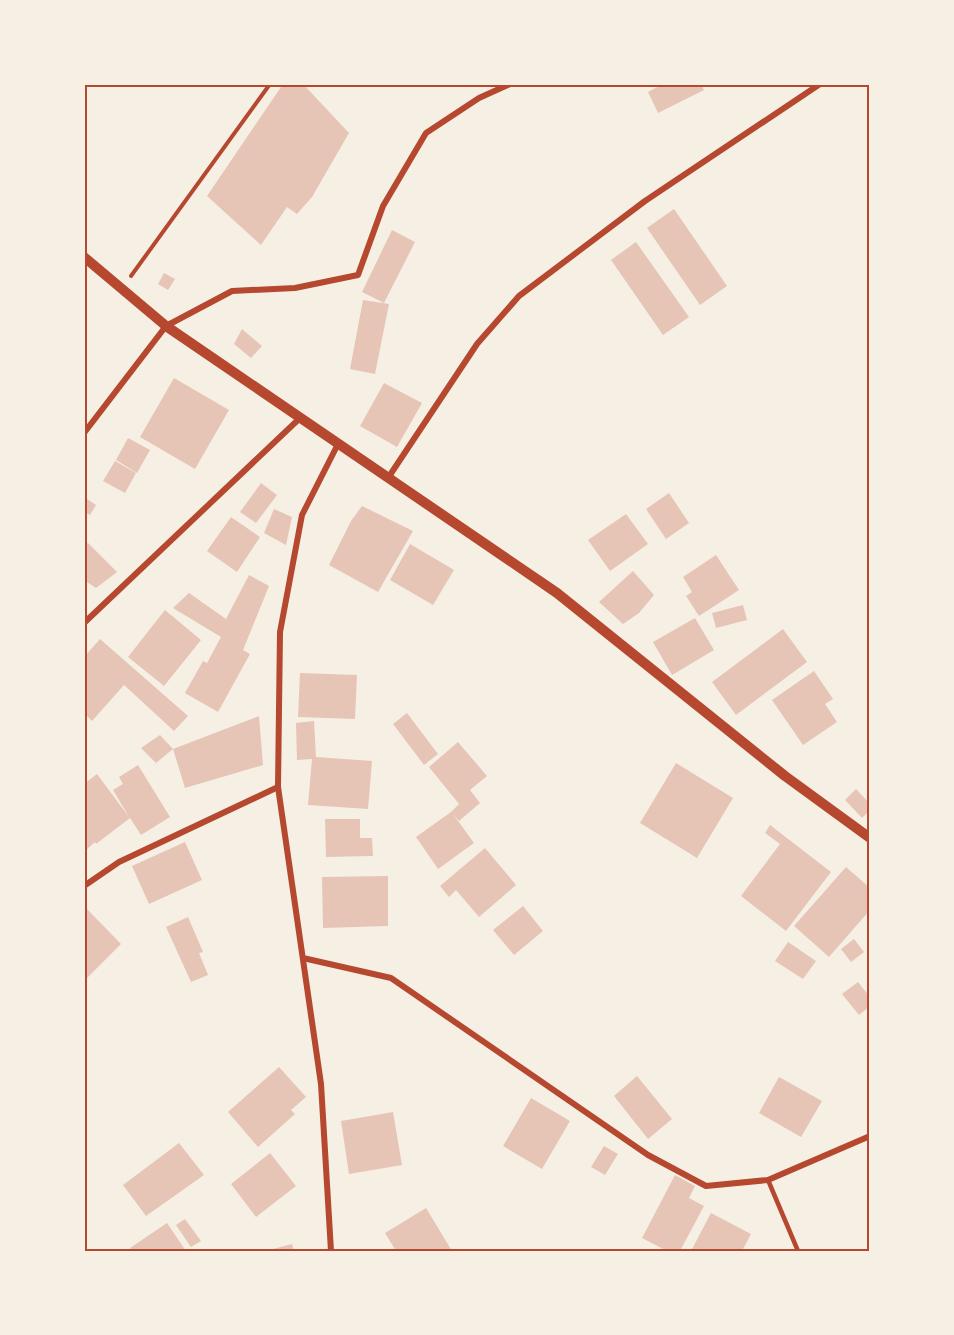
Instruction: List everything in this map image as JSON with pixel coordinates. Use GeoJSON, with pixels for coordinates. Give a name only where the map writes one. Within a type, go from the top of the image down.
{"type":"FeatureCollection","features":[{"type":"Feature","properties":{"kind":"street"},"geometry":{"type":"LineString","coordinates":[[84,433],[166,326],[232,291],[295,288],[358,275],[383,206],[426,133],[479,98],[510,84]]}},
{"type":"Feature","properties":{"kind":"street"},"geometry":{"type":"LineString","coordinates":[[388,478],[477,344],[519,296],[645,201],[820,84]]}},
{"type":"Feature","properties":{"kind":"street"},"geometry":{"type":"LineString","coordinates":[[84,256],[166,326],[557,593],[785,776],[870,838]]}},
{"type":"Feature","properties":{"kind":"street"},"geometry":{"type":"LineString","coordinates":[[84,622],[300,418]]}},
{"type":"Feature","properties":{"kind":"street"},"geometry":{"type":"LineString","coordinates":[[331,1251],[321,1084],[278,787],[280,632],[302,515],[338,444]]}},
{"type":"Feature","properties":{"kind":"street"},"geometry":{"type":"LineString","coordinates":[[84,886],[119,862],[278,787]]}},
{"type":"Feature","properties":{"kind":"street"},"geometry":{"type":"LineString","coordinates":[[303,958],[391,978],[648,1155],[706,1186],[768,1180],[870,1136]]}},
{"type":"Feature","properties":{"kind":"lane"},"geometry":{"type":"LineString","coordinates":[[768,1180],[798,1251]]}},
{"type":"Feature","properties":{"kind":"path"},"geometry":{"type":"LineString","coordinates":[[122,289],[270,84]]}},
{"type":"Feature","properties":{"kind":"building"},"geometry":{"type":"Polygon","coordinates":[[[283,84],[303,84],[349,133],[312,197],[297,214],[287,207],[261,245],[207,196],[283,84]]]}},
{"type":"Feature","properties":{"kind":"building"},"geometry":{"type":"Polygon","coordinates":[[[663,84],[701,84],[704,90],[658,113],[648,92],[663,84]]]}},
{"type":"Feature","properties":{"kind":"building"},"geometry":{"type":"Polygon","coordinates":[[[674,209],[727,286],[700,305],[647,228],[674,209]]]}},
{"type":"Feature","properties":{"kind":"building"},"geometry":{"type":"Polygon","coordinates":[[[392,230],[415,242],[384,303],[362,292],[392,230]]]}},
{"type":"Feature","properties":{"kind":"building"},"geometry":{"type":"Polygon","coordinates":[[[636,242],[689,317],[663,335],[611,260],[636,242]]]}},
{"type":"Feature","properties":{"kind":"building"},"geometry":{"type":"Polygon","coordinates":[[[164,273],[175,279],[168,290],[158,284],[164,273]]]}},
{"type":"Feature","properties":{"kind":"building"},"geometry":{"type":"Polygon","coordinates":[[[363,300],[389,304],[375,374],[350,369],[363,300]]]}},
{"type":"Feature","properties":{"kind":"building"},"geometry":{"type":"Polygon","coordinates":[[[242,329],[262,346],[251,358],[234,344],[242,329]]]}},
{"type":"Feature","properties":{"kind":"building"},"geometry":{"type":"Polygon","coordinates":[[[174,378],[229,410],[195,469],[140,437],[174,378]]]}},
{"type":"Feature","properties":{"kind":"building"},"geometry":{"type":"Polygon","coordinates":[[[384,383],[422,403],[397,447],[360,426],[384,383]]]}},
{"type":"Feature","properties":{"kind":"building"},"geometry":{"type":"Polygon","coordinates":[[[128,438],[150,450],[137,473],[116,460],[128,438]]]}},
{"type":"Feature","properties":{"kind":"building"},"geometry":{"type":"Polygon","coordinates":[[[115,461],[136,473],[125,493],[103,481],[115,461]]]}},
{"type":"Feature","properties":{"kind":"building"},"geometry":{"type":"Polygon","coordinates":[[[261,483],[277,495],[256,523],[240,512],[261,483]]]}},
{"type":"Feature","properties":{"kind":"building"},"geometry":{"type":"Polygon","coordinates":[[[669,493],[689,523],[666,539],[646,509],[669,493]]]}},
{"type":"Feature","properties":{"kind":"building"},"geometry":{"type":"Polygon","coordinates":[[[87,499],[96,505],[90,515],[84,512],[87,499]]]}},
{"type":"Feature","properties":{"kind":"building"},"geometry":{"type":"Polygon","coordinates":[[[362,506],[413,531],[378,592],[329,565],[351,521],[362,506]]]}},
{"type":"Feature","properties":{"kind":"building"},"geometry":{"type":"Polygon","coordinates":[[[274,509],[292,517],[286,545],[264,533],[274,509]]]}},
{"type":"Feature","properties":{"kind":"building"},"geometry":{"type":"Polygon","coordinates":[[[626,514],[648,544],[610,571],[588,540],[626,514]]]}},
{"type":"Feature","properties":{"kind":"building"},"geometry":{"type":"Polygon","coordinates":[[[231,517],[260,537],[237,572],[207,551],[231,517]]]}},
{"type":"Feature","properties":{"kind":"building"},"geometry":{"type":"Polygon","coordinates":[[[88,543],[117,572],[96,588],[84,580],[84,546],[88,543]]]}},
{"type":"Feature","properties":{"kind":"building"},"geometry":{"type":"Polygon","coordinates":[[[410,544],[454,570],[433,605],[390,580],[410,544]]]}},
{"type":"Feature","properties":{"kind":"building"},"geometry":{"type":"Polygon","coordinates":[[[716,555],[739,590],[699,616],[686,596],[692,592],[683,577],[716,555]]]}},
{"type":"Feature","properties":{"kind":"building"},"geometry":{"type":"Polygon","coordinates":[[[633,571],[654,595],[639,613],[623,624],[599,602],[633,571]]]}},
{"type":"Feature","properties":{"kind":"building"},"geometry":{"type":"Polygon","coordinates":[[[249,575],[269,586],[243,650],[250,654],[218,712],[185,693],[203,661],[207,663],[221,637],[173,608],[189,593],[226,619],[249,575]]]}},
{"type":"Feature","properties":{"kind":"building"},"geometry":{"type":"Polygon","coordinates":[[[743,605],[747,620],[716,628],[712,613],[743,605]]]}},
{"type":"Feature","properties":{"kind":"building"},"geometry":{"type":"Polygon","coordinates":[[[165,610],[201,640],[164,686],[128,657],[165,610]]]}},
{"type":"Feature","properties":{"kind":"building"},"geometry":{"type":"Polygon","coordinates":[[[695,618],[714,650],[672,675],[653,642],[695,618]]]}},
{"type":"Feature","properties":{"kind":"building"},"geometry":{"type":"Polygon","coordinates":[[[783,629],[807,662],[736,715],[712,682],[783,629]]]}},
{"type":"Feature","properties":{"kind":"building"},"geometry":{"type":"Polygon","coordinates":[[[100,639],[188,716],[174,731],[124,685],[92,721],[84,713],[84,657],[100,639]]]}},
{"type":"Feature","properties":{"kind":"building"},"geometry":{"type":"Polygon","coordinates":[[[814,671],[833,699],[825,704],[837,722],[803,745],[772,700],[814,671]]]}},
{"type":"Feature","properties":{"kind":"building"},"geometry":{"type":"Polygon","coordinates":[[[300,673],[357,675],[355,719],[298,717],[300,673]]]}},
{"type":"Feature","properties":{"kind":"building"},"geometry":{"type":"Polygon","coordinates":[[[407,713],[438,754],[424,765],[393,724],[407,713]]]}},
{"type":"Feature","properties":{"kind":"building"},"geometry":{"type":"Polygon","coordinates":[[[259,716],[263,765],[185,788],[173,749],[259,716]]]}},
{"type":"Feature","properties":{"kind":"building"},"geometry":{"type":"Polygon","coordinates":[[[314,721],[316,757],[372,761],[368,809],[308,805],[312,759],[297,760],[296,723],[314,721]]]}},
{"type":"Feature","properties":{"kind":"building"},"geometry":{"type":"Polygon","coordinates":[[[160,735],[173,749],[156,763],[141,748],[160,735]]]}},
{"type":"Feature","properties":{"kind":"building"},"geometry":{"type":"Polygon","coordinates":[[[458,742],[487,776],[470,790],[480,803],[459,821],[453,814],[474,843],[438,869],[416,837],[459,804],[429,767],[458,742]]]}},
{"type":"Feature","properties":{"kind":"building"},"geometry":{"type":"Polygon","coordinates":[[[676,763],[733,798],[697,858],[640,823],[676,763]]]}},
{"type":"Feature","properties":{"kind":"building"},"geometry":{"type":"Polygon","coordinates":[[[138,765],[170,817],[141,835],[130,818],[84,852],[84,829],[89,834],[84,828],[84,784],[97,774],[129,817],[113,790],[123,784],[119,777],[138,765]]]}},
{"type":"Feature","properties":{"kind":"building"},"geometry":{"type":"Polygon","coordinates":[[[856,789],[870,804],[870,810],[862,818],[845,800],[856,789]]]}},
{"type":"Feature","properties":{"kind":"building"},"geometry":{"type":"Polygon","coordinates":[[[325,819],[360,819],[360,838],[372,838],[373,856],[326,857],[325,819]]]}},
{"type":"Feature","properties":{"kind":"building"},"geometry":{"type":"Polygon","coordinates":[[[770,825],[831,872],[786,931],[741,896],[780,844],[765,833],[770,825]]]}},
{"type":"Feature","properties":{"kind":"building"},"geometry":{"type":"Polygon","coordinates":[[[185,842],[202,880],[149,904],[132,866],[185,842]]]}},
{"type":"Feature","properties":{"kind":"building"},"geometry":{"type":"Polygon","coordinates":[[[485,848],[516,885],[479,917],[456,890],[449,897],[440,886],[485,848]]]}},
{"type":"Feature","properties":{"kind":"building"},"geometry":{"type":"Polygon","coordinates":[[[846,867],[870,888],[870,910],[829,957],[794,926],[846,867]]]}},
{"type":"Feature","properties":{"kind":"building"},"geometry":{"type":"Polygon","coordinates":[[[388,876],[388,926],[323,928],[322,877],[388,876]]]}},
{"type":"Feature","properties":{"kind":"building"},"geometry":{"type":"Polygon","coordinates":[[[523,906],[543,931],[514,955],[493,930],[523,906]]]}},
{"type":"Feature","properties":{"kind":"building"},"geometry":{"type":"Polygon","coordinates":[[[86,908],[121,944],[84,981],[84,910],[86,908]]]}},
{"type":"Feature","properties":{"kind":"building"},"geometry":{"type":"Polygon","coordinates":[[[188,917],[203,952],[199,953],[208,975],[191,982],[166,927],[188,917]]]}},
{"type":"Feature","properties":{"kind":"building"},"geometry":{"type":"Polygon","coordinates":[[[854,939],[864,952],[851,962],[841,949],[854,939]]]}},
{"type":"Feature","properties":{"kind":"building"},"geometry":{"type":"Polygon","coordinates":[[[788,942],[816,961],[803,979],[775,961],[788,942]]]}},
{"type":"Feature","properties":{"kind":"building"},"geometry":{"type":"Polygon","coordinates":[[[858,982],[870,997],[870,1006],[859,1015],[842,994],[858,982]]]}},
{"type":"Feature","properties":{"kind":"building"},"geometry":{"type":"Polygon","coordinates":[[[279,1067],[306,1097],[291,1110],[295,1114],[258,1147],[228,1112],[279,1067]]]}},
{"type":"Feature","properties":{"kind":"building"},"geometry":{"type":"Polygon","coordinates":[[[637,1076],[672,1119],[648,1139],[614,1096],[637,1076]]]}},
{"type":"Feature","properties":{"kind":"building"},"geometry":{"type":"Polygon","coordinates":[[[779,1077],[822,1101],[801,1137],[759,1113],[779,1077]]]}},
{"type":"Feature","properties":{"kind":"building"},"geometry":{"type":"Polygon","coordinates":[[[531,1098],[570,1121],[542,1169],[503,1146],[531,1098]]]}},
{"type":"Feature","properties":{"kind":"building"},"geometry":{"type":"Polygon","coordinates":[[[393,1112],[402,1165],[349,1174],[341,1121],[393,1112]]]}},
{"type":"Feature","properties":{"kind":"building"},"geometry":{"type":"Polygon","coordinates":[[[179,1143],[204,1175],[146,1216],[123,1185],[179,1143]]]}},
{"type":"Feature","properties":{"kind":"building"},"geometry":{"type":"Polygon","coordinates":[[[604,1146],[618,1154],[605,1175],[591,1167],[604,1146]]]}},
{"type":"Feature","properties":{"kind":"building"},"geometry":{"type":"Polygon","coordinates":[[[270,1153],[296,1186],[256,1217],[231,1184],[270,1153]]]}},
{"type":"Feature","properties":{"kind":"building"},"geometry":{"type":"Polygon","coordinates":[[[675,1175],[695,1186],[689,1198],[704,1206],[680,1251],[667,1251],[642,1238],[675,1175]]]}},
{"type":"Feature","properties":{"kind":"building"},"geometry":{"type":"Polygon","coordinates":[[[426,1208],[452,1251],[396,1251],[385,1233],[426,1208]]]}},
{"type":"Feature","properties":{"kind":"building"},"geometry":{"type":"Polygon","coordinates":[[[711,1213],[751,1234],[742,1251],[691,1251],[711,1213]]]}},
{"type":"Feature","properties":{"kind":"building"},"geometry":{"type":"Polygon","coordinates":[[[185,1219],[201,1241],[191,1247],[176,1225],[185,1219]]]}},
{"type":"Feature","properties":{"kind":"building"},"geometry":{"type":"Polygon","coordinates":[[[167,1223],[186,1251],[132,1251],[130,1248],[167,1223]]]}},
{"type":"Feature","properties":{"kind":"building"},"geometry":{"type":"Polygon","coordinates":[[[292,1244],[294,1251],[269,1251],[269,1250],[292,1244]]]}}]}
